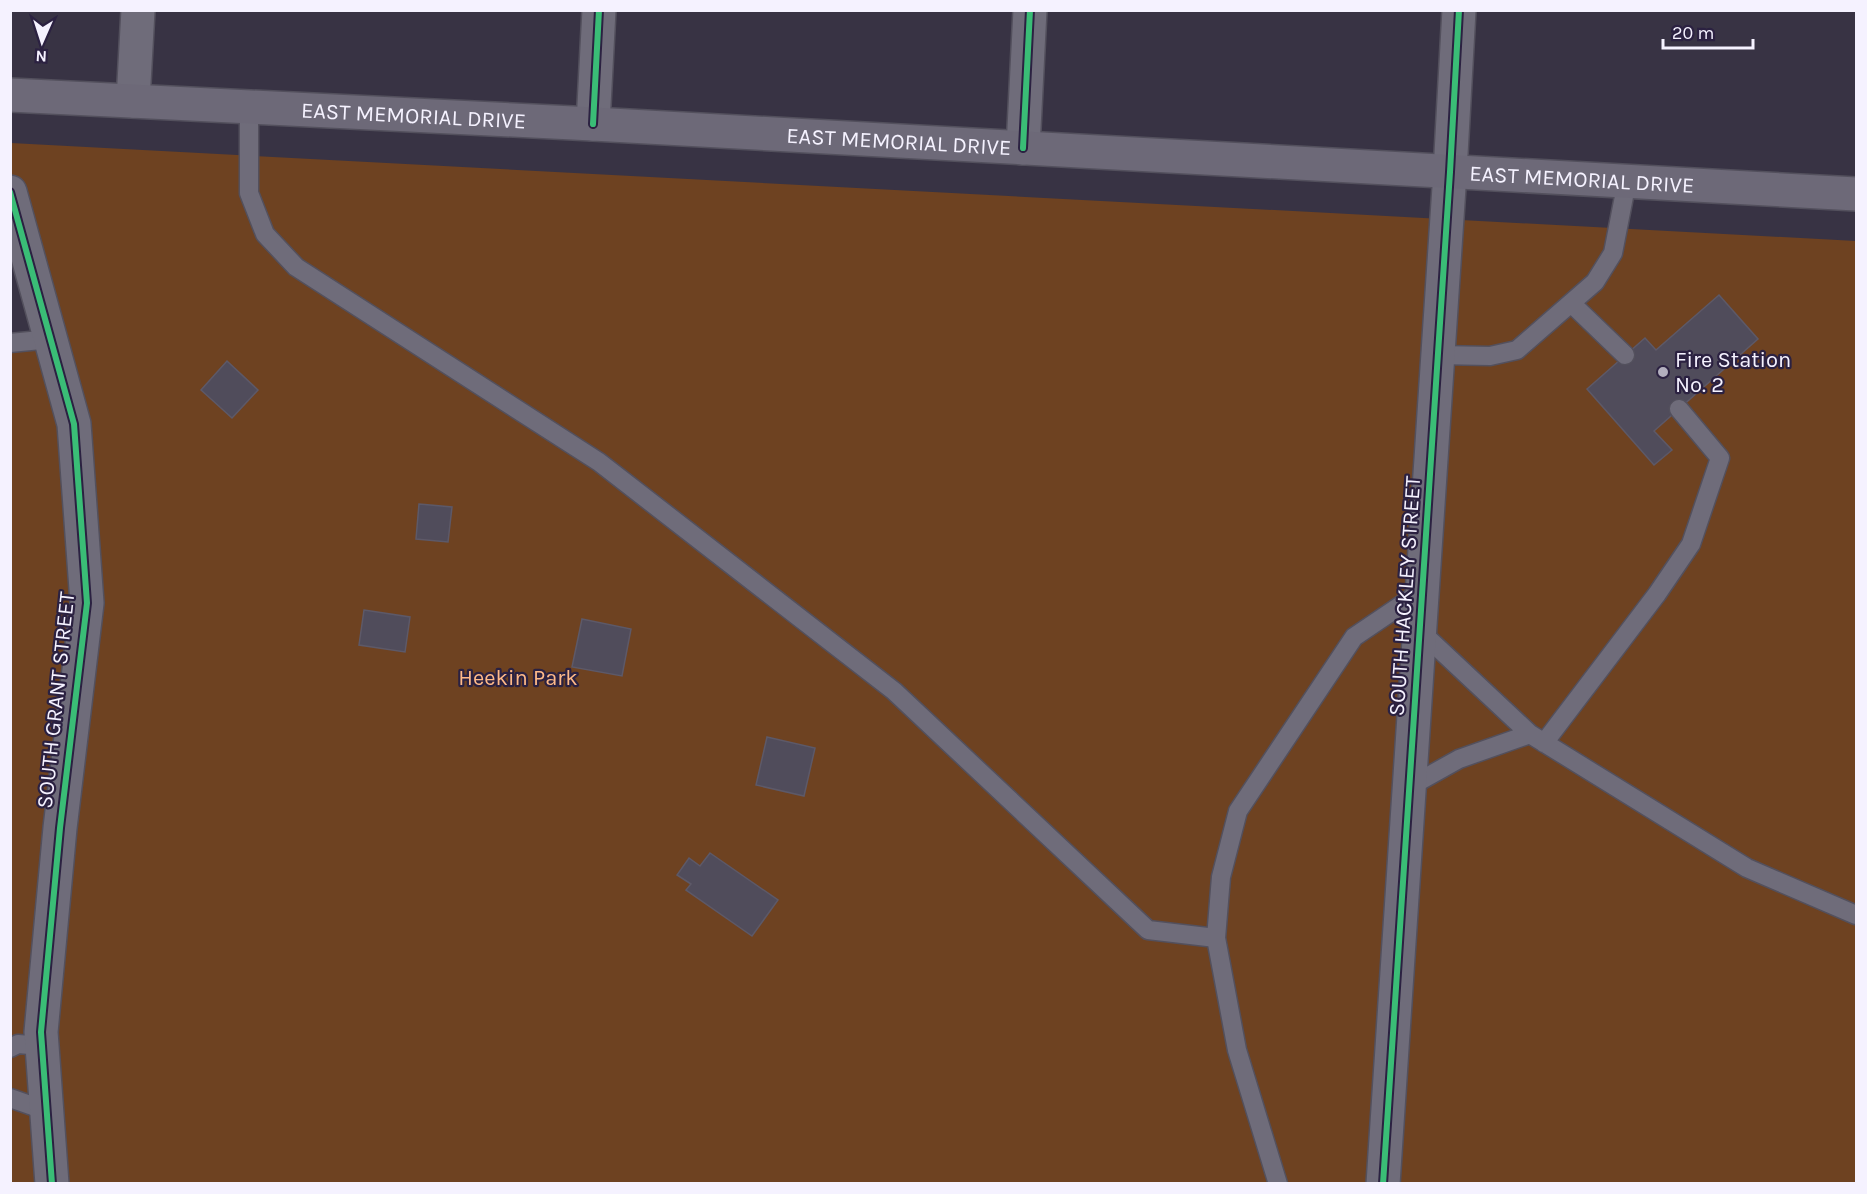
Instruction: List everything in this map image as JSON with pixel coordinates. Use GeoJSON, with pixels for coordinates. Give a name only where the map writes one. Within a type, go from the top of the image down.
{"type":"FeatureCollection","features":[{"type":"Feature","properties":{"kind":"main road","name":"EAST MEMORIAL DRIVE"},"geometry":{"type":"LineString","coordinates":[[10,95],[593,124],[1857,194]]}},
{"type":"Feature","properties":{"kind":"street"},"geometry":{"type":"LineString","coordinates":[[133,101],[138,10]]}},
{"type":"Feature","properties":{"kind":"street"},"geometry":{"type":"LineString","coordinates":[[593,124],[599,10]]}},
{"type":"Feature","properties":{"kind":"street"},"geometry":{"type":"LineString","coordinates":[[1023,148],[1030,10]]}},
{"type":"Feature","properties":{"kind":"street","name":"SOUTH HACKLEY STREET"},"geometry":{"type":"LineString","coordinates":[[1383,1184],[1459,10]]}},
{"type":"Feature","properties":{"kind":"street","name":"SOUTH GRANT STREET"},"geometry":{"type":"LineString","coordinates":[[10,192],[75,424],[87,603],[59,840],[41,1032],[26,1047],[47,1111],[52,1184]]}},
{"type":"Feature","properties":{"kind":"lane"},"geometry":{"type":"LineString","coordinates":[[249,107],[249,194],[265,234],[296,267],[599,462],[894,692],[1148,930],[1216,938]]}},
{"type":"Feature","properties":{"kind":"lane"},"geometry":{"type":"LineString","coordinates":[[1438,355],[1490,356],[1517,350],[1595,282],[1613,253],[1627,181]]}},
{"type":"Feature","properties":{"kind":"lane"},"geometry":{"type":"LineString","coordinates":[[1571,303],[1625,355]]}},
{"type":"Feature","properties":{"kind":"lane"},"geometry":{"type":"LineString","coordinates":[[10,343],[51,339]]}},
{"type":"Feature","properties":{"kind":"lane"},"geometry":{"type":"LineString","coordinates":[[1409,787],[1459,759],[1537,739],[1657,594],[1691,544],[1720,458],[1679,409]]}},
{"type":"Feature","properties":{"kind":"lane"},"geometry":{"type":"LineString","coordinates":[[1278,1184],[1237,1050],[1216,938],[1221,877],[1238,811],[1354,637],[1422,591]]}},
{"type":"Feature","properties":{"kind":"lane"},"geometry":{"type":"LineString","coordinates":[[1419,630],[1537,739],[1747,868],[1857,915]]}},
{"type":"Feature","properties":{"kind":"lane"},"geometry":{"type":"LineString","coordinates":[[10,1098],[47,1111]]}},
{"type":"Feature","properties":{"kind":"green space","name":"Heekin Park"},"geometry":{"type":"Polygon","coordinates":[[[11,143],[1856,241],[1856,1183],[11,1183],[10,343],[51,339],[11,192],[11,143]]]}},
{"type":"Feature","properties":{"kind":"building","name":"Fire Station No. 2"},"geometry":{"type":"Polygon","coordinates":[[[1719,295],[1758,339],[1654,431],[1672,450],[1654,465],[1587,389],[1645,338],[1656,350],[1719,295]]]}},
{"type":"Feature","properties":{"kind":"building"},"geometry":{"type":"Polygon","coordinates":[[[227,361],[258,390],[232,418],[201,390],[227,361]]]}},
{"type":"Feature","properties":{"kind":"building"},"geometry":{"type":"Polygon","coordinates":[[[419,504],[452,507],[448,542],[416,539],[419,504]]]}},
{"type":"Feature","properties":{"kind":"building"},"geometry":{"type":"Polygon","coordinates":[[[364,610],[410,617],[405,652],[359,645],[364,610]]]}},
{"type":"Feature","properties":{"kind":"building"},"geometry":{"type":"Polygon","coordinates":[[[582,619],[631,629],[622,676],[572,667],[582,619]]]}},
{"type":"Feature","properties":{"kind":"building"},"geometry":{"type":"Polygon","coordinates":[[[767,737],[815,748],[804,796],[756,785],[767,737]]]}},
{"type":"Feature","properties":{"kind":"building"},"geometry":{"type":"Polygon","coordinates":[[[710,853],[778,900],[752,936],[686,890],[691,884],[677,875],[689,858],[700,866],[710,853]]]}},
{"type":"Feature","properties":{"kind":"cycle path"},"geometry":{"type":"LineString","coordinates":[[593,124],[599,10]]}},
{"type":"Feature","properties":{"kind":"cycle path"},"geometry":{"type":"LineString","coordinates":[[1023,148],[1030,10]]}},
{"type":"Feature","properties":{"kind":"cycle path"},"geometry":{"type":"LineString","coordinates":[[1383,1184],[1459,10]]}},
{"type":"Feature","properties":{"kind":"cycle path"},"geometry":{"type":"LineString","coordinates":[[10,192],[74,424],[87,603],[60,828],[41,1032],[52,1184]]}},
{"type":"Feature","properties":{"kind":"place","name":"Fire Station No. 2"},"geometry":{"type":"Point","coordinates":[1663,372]}}]}
